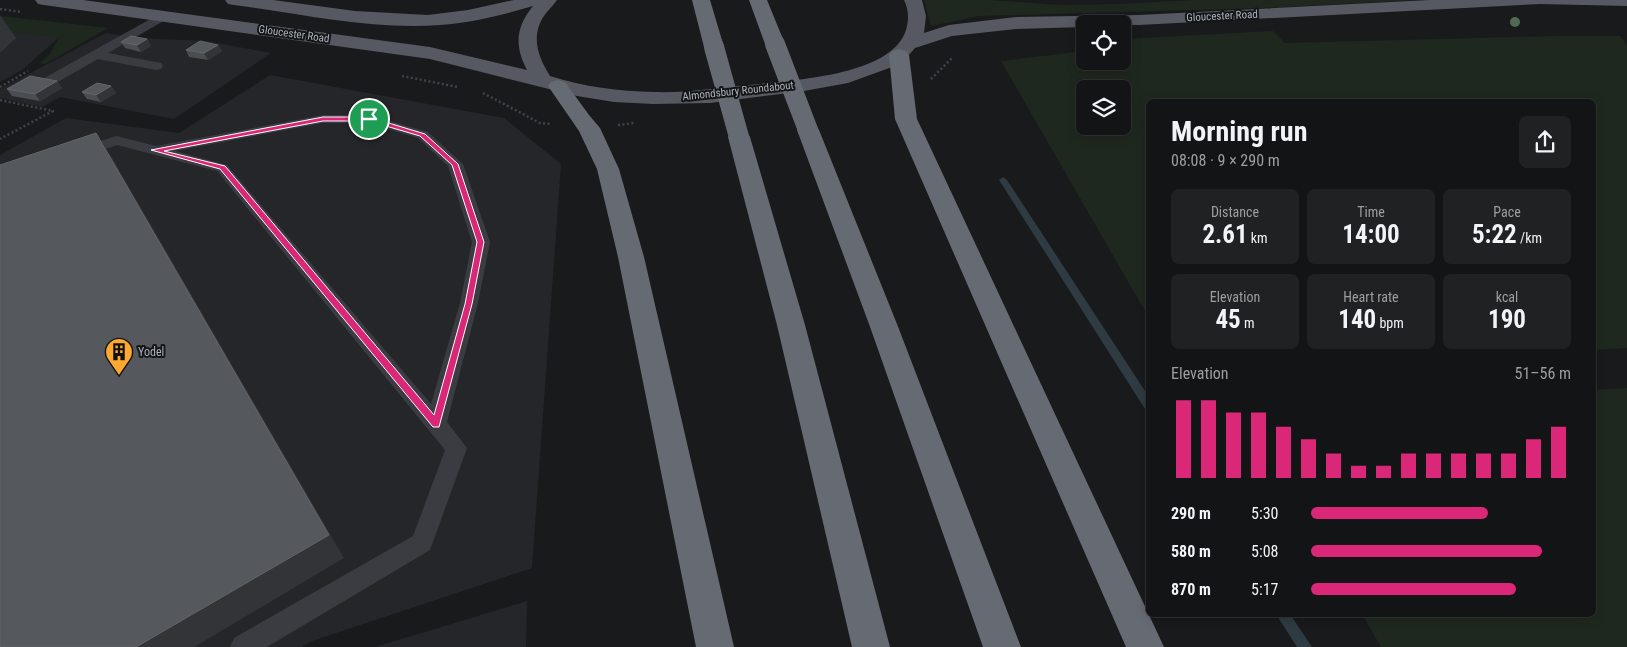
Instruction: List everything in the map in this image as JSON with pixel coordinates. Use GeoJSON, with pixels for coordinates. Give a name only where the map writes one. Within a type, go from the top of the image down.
{"type":"FeatureCollection","features":[{"type":"Feature","properties":{"kind":"highway"},"geometry":{"type":"LineString","coordinates":[[701,0],[791,325],[871,647]]}},
{"type":"Feature","properties":{"kind":"highway"},"geometry":{"type":"LineString","coordinates":[[758,0],[883,324],[1002,647]]}},
{"type":"Feature","properties":{"kind":"highway"},"geometry":{"type":"LineString","coordinates":[[904,49],[903,90],[906,119],[1145,647]]}},
{"type":"Feature","properties":{"kind":"highway"},"geometry":{"type":"LineString","coordinates":[[550,83],[589,128],[608,169],[633,266],[715,647]]}},
{"type":"Feature","properties":{"kind":"main road","name":"Gloucester Road"},"geometry":{"type":"LineString","coordinates":[[44,0],[430,53],[550,83]]}},
{"type":"Feature","properties":{"kind":"main road"},"geometry":{"type":"LineString","coordinates":[[234,0],[379,19],[429,20],[463,16],[533,0]]}},
{"type":"Feature","properties":{"kind":"main road"},"geometry":{"type":"LineString","coordinates":[[548,0],[531,21],[526,33],[530,59],[550,83]]}},
{"type":"Feature","properties":{"kind":"main road"},"geometry":{"type":"LineString","coordinates":[[904,49],[916,29],[918,16],[914,0]]}},
{"type":"Feature","properties":{"kind":"main road","name":"Gloucester Road"},"geometry":{"type":"LineString","coordinates":[[904,49],[950,31],[1016,23],[1139,20],[1537,0]]}},
{"type":"Feature","properties":{"kind":"main road"},"geometry":{"type":"LineString","coordinates":[[1544,0],[1627,1]]}},
{"type":"Feature","properties":{"kind":"main road","name":"Almondsbury Roundabout"},"geometry":{"type":"LineString","coordinates":[[550,83],[613,94],[690,98],[816,83],[854,74],[883,64],[904,49]]}},
{"type":"Feature","properties":{"kind":"lane"},"geometry":{"type":"LineString","coordinates":[[51,80],[98,55],[163,16]]}},
{"type":"Feature","properties":{"kind":"lane"},"geometry":{"type":"LineString","coordinates":[[98,55],[156,66]]}},
{"type":"Feature","properties":{"kind":"lane"},"geometry":{"type":"LineString","coordinates":[[155,150],[323,119],[369,119],[422,135],[455,164],[480,242],[468,304],[436,424]]}},
{"type":"Feature","properties":{"kind":"lane"},"geometry":{"type":"LineString","coordinates":[[62,158],[116,140],[222,168],[456,448],[422,542],[243,647]]}},
{"type":"Feature","properties":{"kind":"path"},"geometry":{"type":"LineString","coordinates":[[903,90],[923,89],[951,57],[959,54]]}},
{"type":"Feature","properties":{"kind":"path"},"geometry":{"type":"LineString","coordinates":[[0,100],[53,111],[0,139]]}},
{"type":"Feature","properties":{"kind":"shaded area"},"geometry":{"type":"Polygon","coordinates":[[[924,0],[989,0],[1062,5],[1193,0],[1418,0],[1263,8],[978,16],[931,26],[924,0]]]}},
{"type":"Feature","properties":{"kind":"shaded area"},"geometry":{"type":"Polygon","coordinates":[[[0,16],[108,28],[45,64],[40,63],[50,54],[59,37],[0,32],[0,16]]]}},
{"type":"Feature","properties":{"kind":"shaded area"},"geometry":{"type":"Polygon","coordinates":[[[0,29],[65,32],[22,70],[0,82],[0,29]]]}},
{"type":"Feature","properties":{"kind":"shaded area"},"geometry":{"type":"Polygon","coordinates":[[[1273,31],[1285,43],[1620,36],[1627,45],[1627,348],[1596,350],[1596,99],[1146,99],[1146,313],[1001,61],[1076,52],[1076,70],[1131,70],[1131,39],[1273,31]]]}},
{"type":"Feature","properties":{"kind":"shaded area"},"geometry":{"type":"Polygon","coordinates":[[[106,33],[136,38],[206,41],[271,53],[174,119],[60,97],[42,107],[0,98],[0,89],[106,33]]]}},
{"type":"Feature","properties":{"kind":"shaded area"},"geometry":{"type":"Polygon","coordinates":[[[270,75],[504,118],[561,164],[532,568],[312,641],[302,647],[0,647],[0,155],[66,118],[179,133],[270,75]]]}},
{"type":"Feature","properties":{"kind":"shaded area"},"geometry":{"type":"Polygon","coordinates":[[[1627,388],[1627,647],[1381,647],[1364,617],[1596,617],[1596,390],[1627,388]]]}},
{"type":"Feature","properties":{"kind":"shaded area"},"geometry":{"type":"Polygon","coordinates":[[[527,601],[526,647],[375,647],[527,601]]]}},
{"type":"Feature","properties":{"kind":"building"},"geometry":{"type":"Polygon","coordinates":[[[131,36],[147,39],[137,45],[121,42],[131,36]]]}},
{"type":"Feature","properties":{"kind":"building"},"geometry":{"type":"Polygon","coordinates":[[[200,41],[218,45],[204,53],[186,50],[200,41]]]}},
{"type":"Feature","properties":{"kind":"building"},"geometry":{"type":"Polygon","coordinates":[[[30,76],[57,81],[35,94],[7,89],[30,76]]]}},
{"type":"Feature","properties":{"kind":"building"},"geometry":{"type":"Polygon","coordinates":[[[97,83],[111,86],[96,95],[82,92],[97,83]]]}},
{"type":"Feature","properties":{"kind":"building","name":"Yodel"},"geometry":{"type":"Polygon","coordinates":[[[96,133],[329,535],[136,647],[0,647],[0,165],[96,133]]]}},
{"type":"Feature","properties":{"kind":"waterway"},"geometry":{"type":"LineString","coordinates":[[1003,180],[1146,401]]}},
{"type":"Feature","properties":{"kind":"waterway"},"geometry":{"type":"LineString","coordinates":[[1285,617],[1305,647]]}},
{"type":"Feature","properties":{"kind":"place","name":"Yodel"},"geometry":{"type":"Point","coordinates":[119,376]}},
{"type":"Feature","properties":{"kind":"route"},"geometry":{"type":"LineString","coordinates":[[323,119],[369,119],[422,135],[455,164],[467,196],[480,242],[468,304],[436,424],[222,168],[155,150],[323,119]]}}]}
